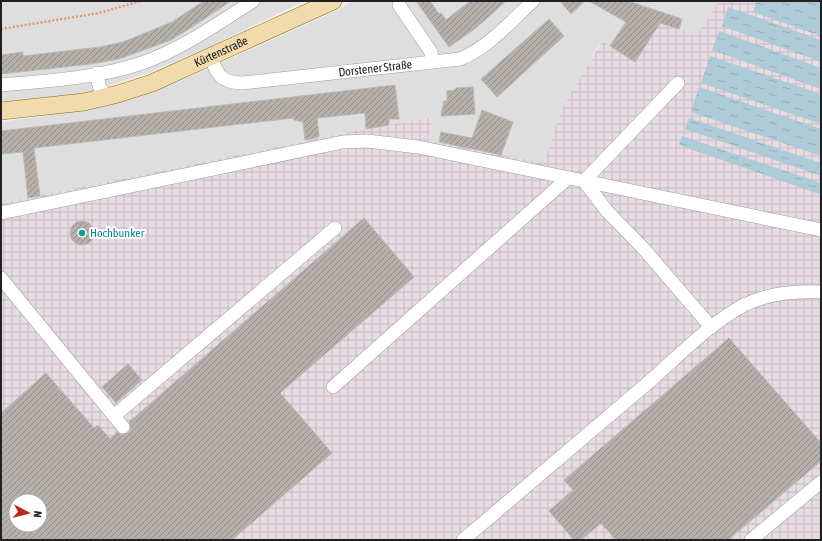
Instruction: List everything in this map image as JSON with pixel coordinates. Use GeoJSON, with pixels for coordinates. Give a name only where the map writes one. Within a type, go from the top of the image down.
{"type":"FeatureCollection","features":[{"type":"Feature","properties":{"kind":"main road","name":"Kürtenstraße"},"geometry":{"type":"LineString","coordinates":[[1,111],[84,102],[152,83],[330,2]]}},
{"type":"Feature","properties":{"kind":"street","name":"Kürtenstraße"},"geometry":{"type":"LineString","coordinates":[[1,85],[97,73],[141,63],[161,55],[205,33],[253,1]]}},
{"type":"Feature","properties":{"kind":"street","name":"Dorstener Straße"},"geometry":{"type":"LineString","coordinates":[[210,57],[217,72],[225,81],[243,83],[460,59],[472,54],[483,46],[533,1]]}},
{"type":"Feature","properties":{"kind":"street"},"geometry":{"type":"LineString","coordinates":[[399,5],[431,52],[432,62]]}},
{"type":"Feature","properties":{"kind":"street"},"geometry":{"type":"LineString","coordinates":[[97,73],[99,86],[106,97]]}},
{"type":"Feature","properties":{"kind":"street"},"geometry":{"type":"LineString","coordinates":[[584,182],[678,83]]}},
{"type":"Feature","properties":{"kind":"street"},"geometry":{"type":"LineString","coordinates":[[1,213],[343,142],[367,141],[418,147],[821,230]]}},
{"type":"Feature","properties":{"kind":"street"},"geometry":{"type":"LineString","coordinates":[[333,388],[568,178]]}},
{"type":"Feature","properties":{"kind":"street"},"geometry":{"type":"LineString","coordinates":[[584,182],[711,327]]}},
{"type":"Feature","properties":{"kind":"street"},"geometry":{"type":"LineString","coordinates":[[114,416],[335,228]]}},
{"type":"Feature","properties":{"kind":"street"},"geometry":{"type":"LineString","coordinates":[[1,278],[123,427]]}},
{"type":"Feature","properties":{"kind":"street"},"geometry":{"type":"LineString","coordinates":[[463,540],[711,327],[745,305],[772,295],[798,291],[821,292]]}},
{"type":"Feature","properties":{"kind":"street"},"geometry":{"type":"LineString","coordinates":[[751,540],[821,482]]}},
{"type":"Feature","properties":{"kind":"path"},"geometry":{"type":"LineString","coordinates":[[1,29],[99,13],[141,1]]}},
{"type":"Feature","properties":{"kind":"shaded area"},"geometry":{"type":"Polygon","coordinates":[[[1,1],[304,1],[209,47],[150,72],[87,93],[1,102],[1,1]]]}},
{"type":"Feature","properties":{"kind":"shaded area"},"geometry":{"type":"Polygon","coordinates":[[[354,1],[719,1],[697,35],[635,62],[601,41],[562,108],[544,164],[428,140],[433,117],[305,140],[1,203],[1,122],[86,110],[180,81],[332,13],[354,1]]]}},
{"type":"Feature","properties":{"kind":"shaded area"},"geometry":{"type":"Polygon","coordinates":[[[719,1],[821,1],[821,540],[1,540],[1,203],[305,140],[433,117],[428,140],[544,163],[562,108],[602,41],[635,62],[660,23],[697,35],[719,1]]]}},
{"type":"Feature","properties":{"kind":"water"},"geometry":{"type":"Polygon","coordinates":[[[757,1],[821,1],[821,36],[753,12],[757,1]]]}},
{"type":"Feature","properties":{"kind":"water"},"geometry":{"type":"Polygon","coordinates":[[[728,7],[821,40],[821,62],[722,26],[728,7]]]}},
{"type":"Feature","properties":{"kind":"water"},"geometry":{"type":"Polygon","coordinates":[[[719,31],[821,68],[821,89],[712,50],[719,31]]]}},
{"type":"Feature","properties":{"kind":"water"},"geometry":{"type":"Polygon","coordinates":[[[710,56],[821,94],[821,124],[701,83],[710,56]]]}},
{"type":"Feature","properties":{"kind":"water"},"geometry":{"type":"Polygon","coordinates":[[[699,87],[821,129],[821,156],[691,112],[699,87]]]}},
{"type":"Feature","properties":{"kind":"water"},"geometry":{"type":"Polygon","coordinates":[[[689,118],[821,163],[821,176],[685,129],[689,118]]]}},
{"type":"Feature","properties":{"kind":"water"},"geometry":{"type":"Polygon","coordinates":[[[682,136],[821,183],[821,193],[819,194],[679,145],[682,136]]]}},
{"type":"Feature","properties":{"kind":"building"},"geometry":{"type":"Polygon","coordinates":[[[204,1],[231,1],[171,40],[119,59],[91,64],[1,74],[1,55],[23,52],[23,56],[100,47],[123,42],[172,22],[204,1]]]}},
{"type":"Feature","properties":{"kind":"building"},"geometry":{"type":"Polygon","coordinates":[[[416,1],[430,1],[439,14],[441,13],[446,20],[470,1],[506,1],[476,28],[449,47],[416,1]]]}},
{"type":"Feature","properties":{"kind":"building"},"geometry":{"type":"Polygon","coordinates":[[[560,1],[585,1],[571,14],[560,1]]]}},
{"type":"Feature","properties":{"kind":"building"},"geometry":{"type":"Polygon","coordinates":[[[589,1],[628,1],[682,19],[679,29],[660,23],[635,62],[610,46],[626,22],[589,1]]]}},
{"type":"Feature","properties":{"kind":"building"},"geometry":{"type":"Polygon","coordinates":[[[549,19],[564,36],[497,97],[481,79],[549,19]]]}},
{"type":"Feature","properties":{"kind":"building"},"geometry":{"type":"Polygon","coordinates":[[[395,85],[399,119],[389,119],[389,125],[366,129],[365,113],[317,118],[319,137],[305,140],[303,122],[294,120],[293,118],[34,148],[40,196],[28,198],[23,152],[1,154],[1,131],[395,85]]]}},
{"type":"Feature","properties":{"kind":"building"},"geometry":{"type":"Polygon","coordinates":[[[473,87],[475,114],[441,116],[444,101],[447,101],[447,91],[455,90],[455,88],[473,87]]]}},
{"type":"Feature","properties":{"kind":"building"},"geometry":{"type":"Polygon","coordinates":[[[482,110],[513,122],[501,155],[439,142],[441,132],[472,138],[482,110]]]}},
{"type":"Feature","properties":{"kind":"building"},"geometry":{"type":"Polygon","coordinates":[[[364,218],[414,277],[280,393],[332,453],[232,540],[1,540],[1,413],[46,373],[94,428],[98,425],[110,439],[117,432],[121,435],[128,433],[131,429],[129,422],[364,218]]]}},
{"type":"Feature","properties":{"kind":"building","name":"Hochbunker"},"geometry":{"type":"Polygon","coordinates":[[[82,221],[90,225],[94,233],[90,241],[82,245],[74,241],[70,233],[74,225],[82,221]]]}},
{"type":"Feature","properties":{"kind":"building"},"geometry":{"type":"Polygon","coordinates":[[[729,338],[821,443],[821,461],[728,540],[616,540],[601,523],[581,540],[574,540],[549,511],[573,490],[564,480],[729,338]]]}},
{"type":"Feature","properties":{"kind":"building"},"geometry":{"type":"Polygon","coordinates":[[[128,364],[142,380],[116,403],[102,387],[128,364]]]}},
{"type":"Feature","properties":{"kind":"place","name":"Hochbunker"},"geometry":{"type":"Point","coordinates":[82,233]}}]}
